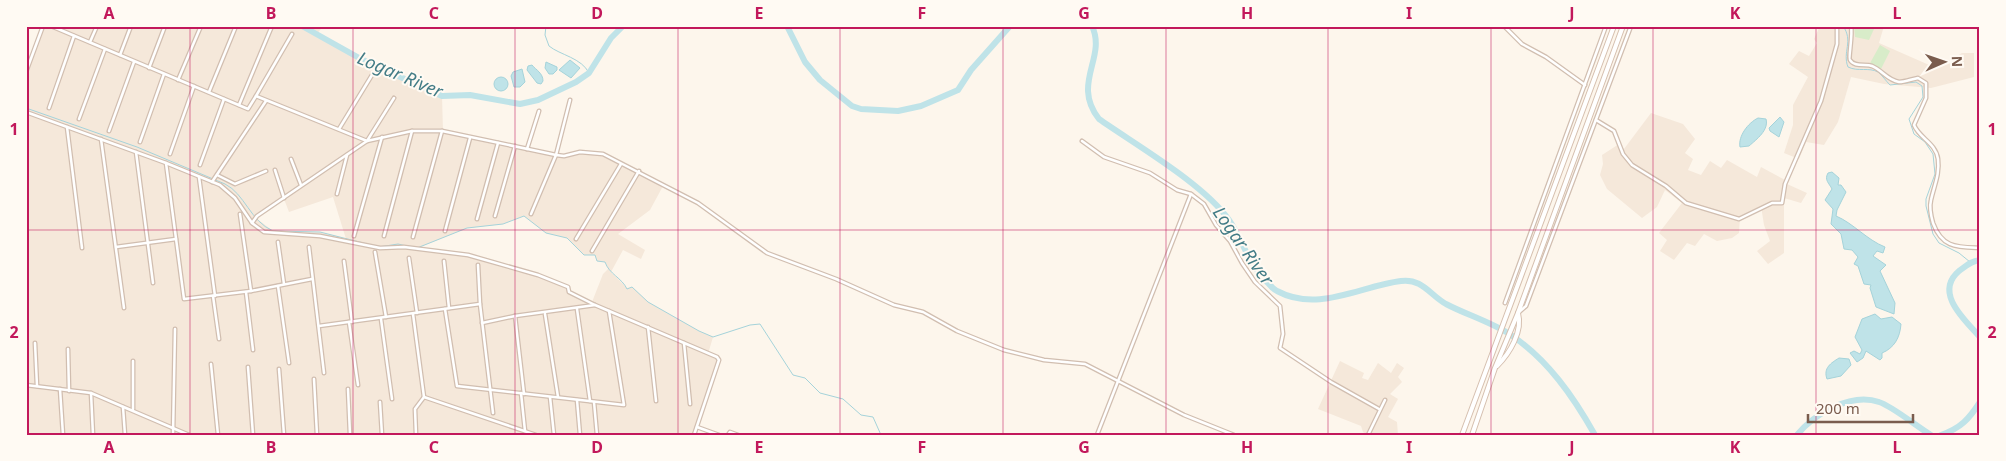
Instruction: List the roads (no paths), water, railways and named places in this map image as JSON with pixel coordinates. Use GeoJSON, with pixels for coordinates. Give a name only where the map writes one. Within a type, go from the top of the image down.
{"type":"FeatureCollection","features":[{"type":"Feature","properties":{"kind":"main road"},"geometry":{"type":"LineString","coordinates":[[1462,435],[1614,26]]}},
{"type":"Feature","properties":{"kind":"main road"},"geometry":{"type":"LineString","coordinates":[[1472,435],[1506,336],[1518,313],[1624,26]]}},
{"type":"Feature","properties":{"kind":"main road"},"geometry":{"type":"LineString","coordinates":[[1591,90],[1599,92]]}},
{"type":"Feature","properties":{"kind":"main road"},"geometry":{"type":"LineString","coordinates":[[1495,368],[1505,358],[1521,323],[1518,313]]}},
{"type":"Feature","properties":{"kind":"street"},"geometry":{"type":"LineString","coordinates":[[26,72],[43,26]]}},
{"type":"Feature","properties":{"kind":"street"},"geometry":{"type":"LineString","coordinates":[[51,26],[61,28],[74,36],[134,62],[248,108],[292,34]]}},
{"type":"Feature","properties":{"kind":"street"},"geometry":{"type":"LineString","coordinates":[[90,42],[97,26]]}},
{"type":"Feature","properties":{"kind":"street"},"geometry":{"type":"LineString","coordinates":[[120,55],[131,26]]}},
{"type":"Feature","properties":{"kind":"street"},"geometry":{"type":"LineString","coordinates":[[149,68],[165,26]]}},
{"type":"Feature","properties":{"kind":"street"},"geometry":{"type":"LineString","coordinates":[[178,80],[200,26]]}},
{"type":"Feature","properties":{"kind":"street"},"geometry":{"type":"LineString","coordinates":[[209,92],[236,26]]}},
{"type":"Feature","properties":{"kind":"street"},"geometry":{"type":"LineString","coordinates":[[238,105],[272,26]]}},
{"type":"Feature","properties":{"kind":"street"},"geometry":{"type":"LineString","coordinates":[[1504,26],[1522,44],[1546,57],[1585,85]]}},
{"type":"Feature","properties":{"kind":"street"},"geometry":{"type":"LineString","coordinates":[[1505,303],[1606,26]]}},
{"type":"Feature","properties":{"kind":"street"},"geometry":{"type":"LineString","coordinates":[[1518,313],[1526,306],[1631,26]]}},
{"type":"Feature","properties":{"kind":"street"},"geometry":{"type":"LineString","coordinates":[[1596,120],[1614,132],[1623,154],[1632,165],[1666,186],[1686,203],[1739,219],[1772,203],[1782,203],[1785,184],[1821,101],[1837,44],[1838,26]]}},
{"type":"Feature","properties":{"kind":"street"},"geometry":{"type":"LineString","coordinates":[[1851,26],[1853,38],[1849,56],[1850,61],[1855,64],[1871,66],[1893,80],[1900,82],[1918,78],[1926,83],[1926,98],[1914,125],[1919,133],[1932,145],[1938,157],[1938,174],[1930,205],[1933,223],[1941,239],[1950,244],[1980,248]]}},
{"type":"Feature","properties":{"kind":"street"},"geometry":{"type":"LineString","coordinates":[[49,108],[74,36]]}},
{"type":"Feature","properties":{"kind":"street"},"geometry":{"type":"LineString","coordinates":[[79,119],[105,49]]}},
{"type":"Feature","properties":{"kind":"street"},"geometry":{"type":"LineString","coordinates":[[109,131],[134,62]]}},
{"type":"Feature","properties":{"kind":"street"},"geometry":{"type":"LineString","coordinates":[[140,142],[164,74]]}},
{"type":"Feature","properties":{"kind":"street"},"geometry":{"type":"LineString","coordinates":[[338,130],[372,75]]}},
{"type":"Feature","properties":{"kind":"street"},"geometry":{"type":"LineString","coordinates":[[170,154],[194,86]]}},
{"type":"Feature","properties":{"kind":"street"},"geometry":{"type":"LineString","coordinates":[[256,96],[367,142]]}},
{"type":"Feature","properties":{"kind":"street"},"geometry":{"type":"LineString","coordinates":[[367,142],[394,98]]}},
{"type":"Feature","properties":{"kind":"street"},"geometry":{"type":"LineString","coordinates":[[200,165],[224,99]]}},
{"type":"Feature","properties":{"kind":"street"},"geometry":{"type":"LineString","coordinates":[[531,214],[556,155],[570,100]]}},
{"type":"Feature","properties":{"kind":"street"},"geometry":{"type":"LineString","coordinates":[[213,181],[266,101]]}},
{"type":"Feature","properties":{"kind":"street"},"geometry":{"type":"LineString","coordinates":[[527,149],[539,111]]}},
{"type":"Feature","properties":{"kind":"street"},"geometry":{"type":"LineString","coordinates":[[26,112],[213,181],[228,190],[253,222],[271,233],[320,236],[380,248],[404,247],[468,255],[538,275],[568,287],[569,292],[595,305],[719,358],[694,435]]}},
{"type":"Feature","properties":{"kind":"street"},"geometry":{"type":"LineString","coordinates":[[67,127],[82,248]]}},
{"type":"Feature","properties":{"kind":"street"},"geometry":{"type":"LineString","coordinates":[[384,236],[412,130]]}},
{"type":"Feature","properties":{"kind":"street"},"geometry":{"type":"LineString","coordinates":[[253,222],[257,216],[301,185],[367,142],[412,130],[442,131],[556,155],[592,152],[603,154],[698,203],[767,253],[836,279],[894,305],[923,312],[957,331],[1004,350],[1044,360],[1085,364],[1184,415],[1233,434]]}},
{"type":"Feature","properties":{"kind":"street"},"geometry":{"type":"LineString","coordinates":[[413,237],[442,131]]}},
{"type":"Feature","properties":{"kind":"street"},"geometry":{"type":"LineString","coordinates":[[354,236],[382,137]]}},
{"type":"Feature","properties":{"kind":"street"},"geometry":{"type":"LineString","coordinates":[[445,231],[470,138]]}},
{"type":"Feature","properties":{"kind":"street"},"geometry":{"type":"LineString","coordinates":[[101,139],[124,308]]}},
{"type":"Feature","properties":{"kind":"street"},"geometry":{"type":"LineString","coordinates":[[1082,141],[1104,157],[1150,173],[1177,190],[1191,194],[1204,204],[1216,225],[1230,241],[1255,282],[1280,306],[1283,328],[1280,348],[1331,382],[1380,409]]}},
{"type":"Feature","properties":{"kind":"street"},"geometry":{"type":"LineString","coordinates":[[477,219],[498,142]]}},
{"type":"Feature","properties":{"kind":"street"},"geometry":{"type":"LineString","coordinates":[[495,216],[515,146]]}},
{"type":"Feature","properties":{"kind":"street"},"geometry":{"type":"LineString","coordinates":[[136,152],[153,283]]}},
{"type":"Feature","properties":{"kind":"street"},"geometry":{"type":"LineString","coordinates":[[336,194],[347,155]]}},
{"type":"Feature","properties":{"kind":"street"},"geometry":{"type":"LineString","coordinates":[[291,159],[301,185]]}},
{"type":"Feature","properties":{"kind":"street"},"geometry":{"type":"LineString","coordinates":[[166,163],[184,299],[246,292],[312,279]]}},
{"type":"Feature","properties":{"kind":"street"},"geometry":{"type":"LineString","coordinates":[[576,239],[621,164]]}},
{"type":"Feature","properties":{"kind":"street"},"geometry":{"type":"LineString","coordinates":[[217,175],[236,184],[266,170]]}},
{"type":"Feature","properties":{"kind":"street"},"geometry":{"type":"LineString","coordinates":[[275,170],[284,198]]}},
{"type":"Feature","properties":{"kind":"street"},"geometry":{"type":"LineString","coordinates":[[592,251],[639,171]]}},
{"type":"Feature","properties":{"kind":"street"},"geometry":{"type":"LineString","coordinates":[[200,177],[219,339]]}},
{"type":"Feature","properties":{"kind":"street"},"geometry":{"type":"LineString","coordinates":[[1097,435],[1191,194]]}},
{"type":"Feature","properties":{"kind":"street"},"geometry":{"type":"LineString","coordinates":[[240,214],[251,291]]}},
{"type":"Feature","properties":{"kind":"street"},"geometry":{"type":"LineString","coordinates":[[116,247],[176,239]]}},
{"type":"Feature","properties":{"kind":"street"},"geometry":{"type":"LineString","coordinates":[[278,242],[284,284]]}},
{"type":"Feature","properties":{"kind":"street"},"geometry":{"type":"LineString","coordinates":[[310,247],[312,279],[324,373]]}},
{"type":"Feature","properties":{"kind":"street"},"geometry":{"type":"LineString","coordinates":[[374,252],[386,318]]}},
{"type":"Feature","properties":{"kind":"street"},"geometry":{"type":"LineString","coordinates":[[409,258],[424,398],[416,409],[416,435]]}},
{"type":"Feature","properties":{"kind":"street"},"geometry":{"type":"LineString","coordinates":[[344,261],[358,384]]}},
{"type":"Feature","properties":{"kind":"street"},"geometry":{"type":"LineString","coordinates":[[444,261],[449,308]]}},
{"type":"Feature","properties":{"kind":"street"},"geometry":{"type":"LineString","coordinates":[[478,265],[480,304],[493,413]]}},
{"type":"Feature","properties":{"kind":"street"},"geometry":{"type":"LineString","coordinates":[[278,286],[289,363]]}},
{"type":"Feature","properties":{"kind":"street"},"geometry":{"type":"LineString","coordinates":[[246,292],[253,350]]}},
{"type":"Feature","properties":{"kind":"street"},"geometry":{"type":"LineString","coordinates":[[319,326],[480,304]]}},
{"type":"Feature","properties":{"kind":"street"},"geometry":{"type":"LineString","coordinates":[[482,323],[515,316],[545,314],[595,305]]}},
{"type":"Feature","properties":{"kind":"street"},"geometry":{"type":"LineString","coordinates":[[445,309],[457,386],[624,406],[609,311]]}},
{"type":"Feature","properties":{"kind":"street"},"geometry":{"type":"LineString","coordinates":[[577,309],[597,435]]}},
{"type":"Feature","properties":{"kind":"street"},"geometry":{"type":"LineString","coordinates":[[545,314],[558,398]]}},
{"type":"Feature","properties":{"kind":"street"},"geometry":{"type":"LineString","coordinates":[[515,316],[525,431]]}},
{"type":"Feature","properties":{"kind":"street"},"geometry":{"type":"LineString","coordinates":[[381,318],[392,399]]}},
{"type":"Feature","properties":{"kind":"street"},"geometry":{"type":"LineString","coordinates":[[648,327],[656,401]]}},
{"type":"Feature","properties":{"kind":"street"},"geometry":{"type":"LineString","coordinates":[[172,435],[175,330]]}},
{"type":"Feature","properties":{"kind":"street"},"geometry":{"type":"LineString","coordinates":[[35,343],[37,386]]}},
{"type":"Feature","properties":{"kind":"street"},"geometry":{"type":"LineString","coordinates":[[684,343],[690,404]]}},
{"type":"Feature","properties":{"kind":"street"},"geometry":{"type":"LineString","coordinates":[[68,349],[70,391]]}},
{"type":"Feature","properties":{"kind":"street"},"geometry":{"type":"LineString","coordinates":[[133,361],[133,410]]}},
{"type":"Feature","properties":{"kind":"street"},"geometry":{"type":"LineString","coordinates":[[211,364],[218,435]]}},
{"type":"Feature","properties":{"kind":"street"},"geometry":{"type":"LineString","coordinates":[[248,367],[254,435]]}},
{"type":"Feature","properties":{"kind":"street"},"geometry":{"type":"LineString","coordinates":[[279,368],[284,435]]}},
{"type":"Feature","properties":{"kind":"street"},"geometry":{"type":"LineString","coordinates":[[314,379],[317,435]]}},
{"type":"Feature","properties":{"kind":"street"},"geometry":{"type":"LineString","coordinates":[[26,385],[91,393],[189,435]]}},
{"type":"Feature","properties":{"kind":"street"},"geometry":{"type":"LineString","coordinates":[[60,389],[62,435]]}},
{"type":"Feature","properties":{"kind":"street"},"geometry":{"type":"LineString","coordinates":[[348,389],[350,435]]}},
{"type":"Feature","properties":{"kind":"street"},"geometry":{"type":"LineString","coordinates":[[91,393],[94,435]]}},
{"type":"Feature","properties":{"kind":"street"},"geometry":{"type":"LineString","coordinates":[[550,397],[554,435]]}},
{"type":"Feature","properties":{"kind":"street"},"geometry":{"type":"LineString","coordinates":[[424,398],[536,435]]}},
{"type":"Feature","properties":{"kind":"street"},"geometry":{"type":"LineString","coordinates":[[577,400],[580,435]]}},
{"type":"Feature","properties":{"kind":"street"},"geometry":{"type":"LineString","coordinates":[[1368,435],[1385,400]]}},
{"type":"Feature","properties":{"kind":"street"},"geometry":{"type":"LineString","coordinates":[[380,402],[382,435]]}},
{"type":"Feature","properties":{"kind":"street"},"geometry":{"type":"LineString","coordinates":[[123,407],[125,435]]}},
{"type":"Feature","properties":{"kind":"street"},"geometry":{"type":"LineString","coordinates":[[697,427],[719,435]]}},
{"type":"Feature","properties":{"kind":"street"},"geometry":{"type":"LineString","coordinates":[[728,435],[730,432],[738,435]]}},
{"type":"Feature","properties":{"kind":"water"},"geometry":{"type":"Polygon","coordinates":[[[570,60],[580,68],[571,78],[559,70],[570,60]]]}},
{"type":"Feature","properties":{"kind":"water"},"geometry":{"type":"Polygon","coordinates":[[[546,62],[557,67],[553,74],[549,74],[545,68],[546,62]]]}},
{"type":"Feature","properties":{"kind":"water"},"geometry":{"type":"Polygon","coordinates":[[[532,65],[542,76],[543,81],[541,84],[537,83],[527,70],[528,66],[532,65]]]}},
{"type":"Feature","properties":{"kind":"water"},"geometry":{"type":"Polygon","coordinates":[[[522,69],[525,82],[520,87],[514,87],[511,76],[513,72],[522,69]]]}},
{"type":"Feature","properties":{"kind":"water"},"geometry":{"type":"Polygon","coordinates":[[[498,77],[504,77],[508,84],[504,91],[498,91],[494,87],[494,81],[498,77]]]}},
{"type":"Feature","properties":{"kind":"water"},"geometry":{"type":"Polygon","coordinates":[[[1780,117],[1784,122],[1779,137],[1770,131],[1769,128],[1780,117]]]}},
{"type":"Feature","properties":{"kind":"water"},"geometry":{"type":"Polygon","coordinates":[[[1758,118],[1766,119],[1764,131],[1749,146],[1740,147],[1745,130],[1758,118]]]}},
{"type":"Feature","properties":{"kind":"water"},"geometry":{"type":"Polygon","coordinates":[[[1832,172],[1839,178],[1838,185],[1841,185],[1846,192],[1836,216],[1885,247],[1883,253],[1877,251],[1873,256],[1886,265],[1880,271],[1895,303],[1894,314],[1876,307],[1870,288],[1871,285],[1864,284],[1858,266],[1854,264],[1858,257],[1852,250],[1844,249],[1841,234],[1831,224],[1833,209],[1825,200],[1832,189],[1827,178],[1828,173],[1832,172]]]}},
{"type":"Feature","properties":{"kind":"water"},"geometry":{"type":"Polygon","coordinates":[[[1875,314],[1881,319],[1892,317],[1901,324],[1898,338],[1890,348],[1882,353],[1880,360],[1866,351],[1863,358],[1857,362],[1850,353],[1854,351],[1860,354],[1862,350],[1855,337],[1862,319],[1875,314]]]}},
{"type":"Feature","properties":{"kind":"water"},"geometry":{"type":"Polygon","coordinates":[[[1839,358],[1849,359],[1851,365],[1841,376],[1827,379],[1827,369],[1839,358]]]}},
{"type":"Feature","properties":{"kind":"waterway","name":"Logar River"},"geometry":{"type":"LineString","coordinates":[[302,26],[361,59],[442,96],[470,95],[520,104],[538,100],[576,82],[589,73],[611,38],[623,26]]}},
{"type":"Feature","properties":{"kind":"waterway"},"geometry":{"type":"LineString","coordinates":[[546,26],[545,35],[549,46],[576,60],[589,73]]}},
{"type":"Feature","properties":{"kind":"waterway","name":"Logar River"},"geometry":{"type":"LineString","coordinates":[[787,26],[805,62],[820,80],[852,106],[861,109],[898,111],[921,106],[958,90],[971,70],[1010,26]]}},
{"type":"Feature","properties":{"kind":"waterway","name":"Logar River"},"geometry":{"type":"LineString","coordinates":[[1092,26],[1095,49],[1088,82],[1088,94],[1091,106],[1099,119],[1187,179],[1218,206],[1234,228],[1254,266],[1274,289],[1292,297],[1323,299],[1401,281],[1415,282],[1446,304],[1511,335],[1537,356],[1569,393],[1595,435]]}},
{"type":"Feature","properties":{"kind":"waterway"},"geometry":{"type":"LineString","coordinates":[[1843,26],[1848,37],[1846,56],[1848,67],[1878,72],[1890,85],[1916,82],[1922,86],[1923,97],[1909,119],[1914,134],[1925,142],[1933,154],[1935,174],[1926,199],[1933,234],[1939,243],[1959,253],[1970,262]]}},
{"type":"Feature","properties":{"kind":"waterway"},"geometry":{"type":"LineString","coordinates":[[26,108],[137,147],[225,184],[238,194],[265,227],[273,231],[320,232],[379,247],[398,244],[411,247]]}},
{"type":"Feature","properties":{"kind":"waterway"},"geometry":{"type":"LineString","coordinates":[[417,248],[467,228],[503,224],[524,216],[546,233],[567,238],[584,255],[595,255],[597,261],[605,262],[609,270],[627,289],[632,287],[648,302],[699,331],[713,337],[750,325],[760,324],[793,375],[805,378],[820,393],[843,399],[861,415],[873,417],[881,435]]}},
{"type":"Feature","properties":{"kind":"waterway","name":"Logar River"},"geometry":{"type":"LineString","coordinates":[[1980,260],[1971,263],[1959,271],[1952,279],[1949,288],[1954,306],[1980,337]]}},
{"type":"Feature","properties":{"kind":"waterway","name":"Logar River"},"geometry":{"type":"LineString","coordinates":[[1797,435],[1804,427],[1823,413],[1834,407],[1857,400],[1879,402],[1931,435]]}},
{"type":"Feature","properties":{"kind":"waterway","name":"Logar River"},"geometry":{"type":"LineString","coordinates":[[1941,435],[1964,422],[1980,402]]}}]}
